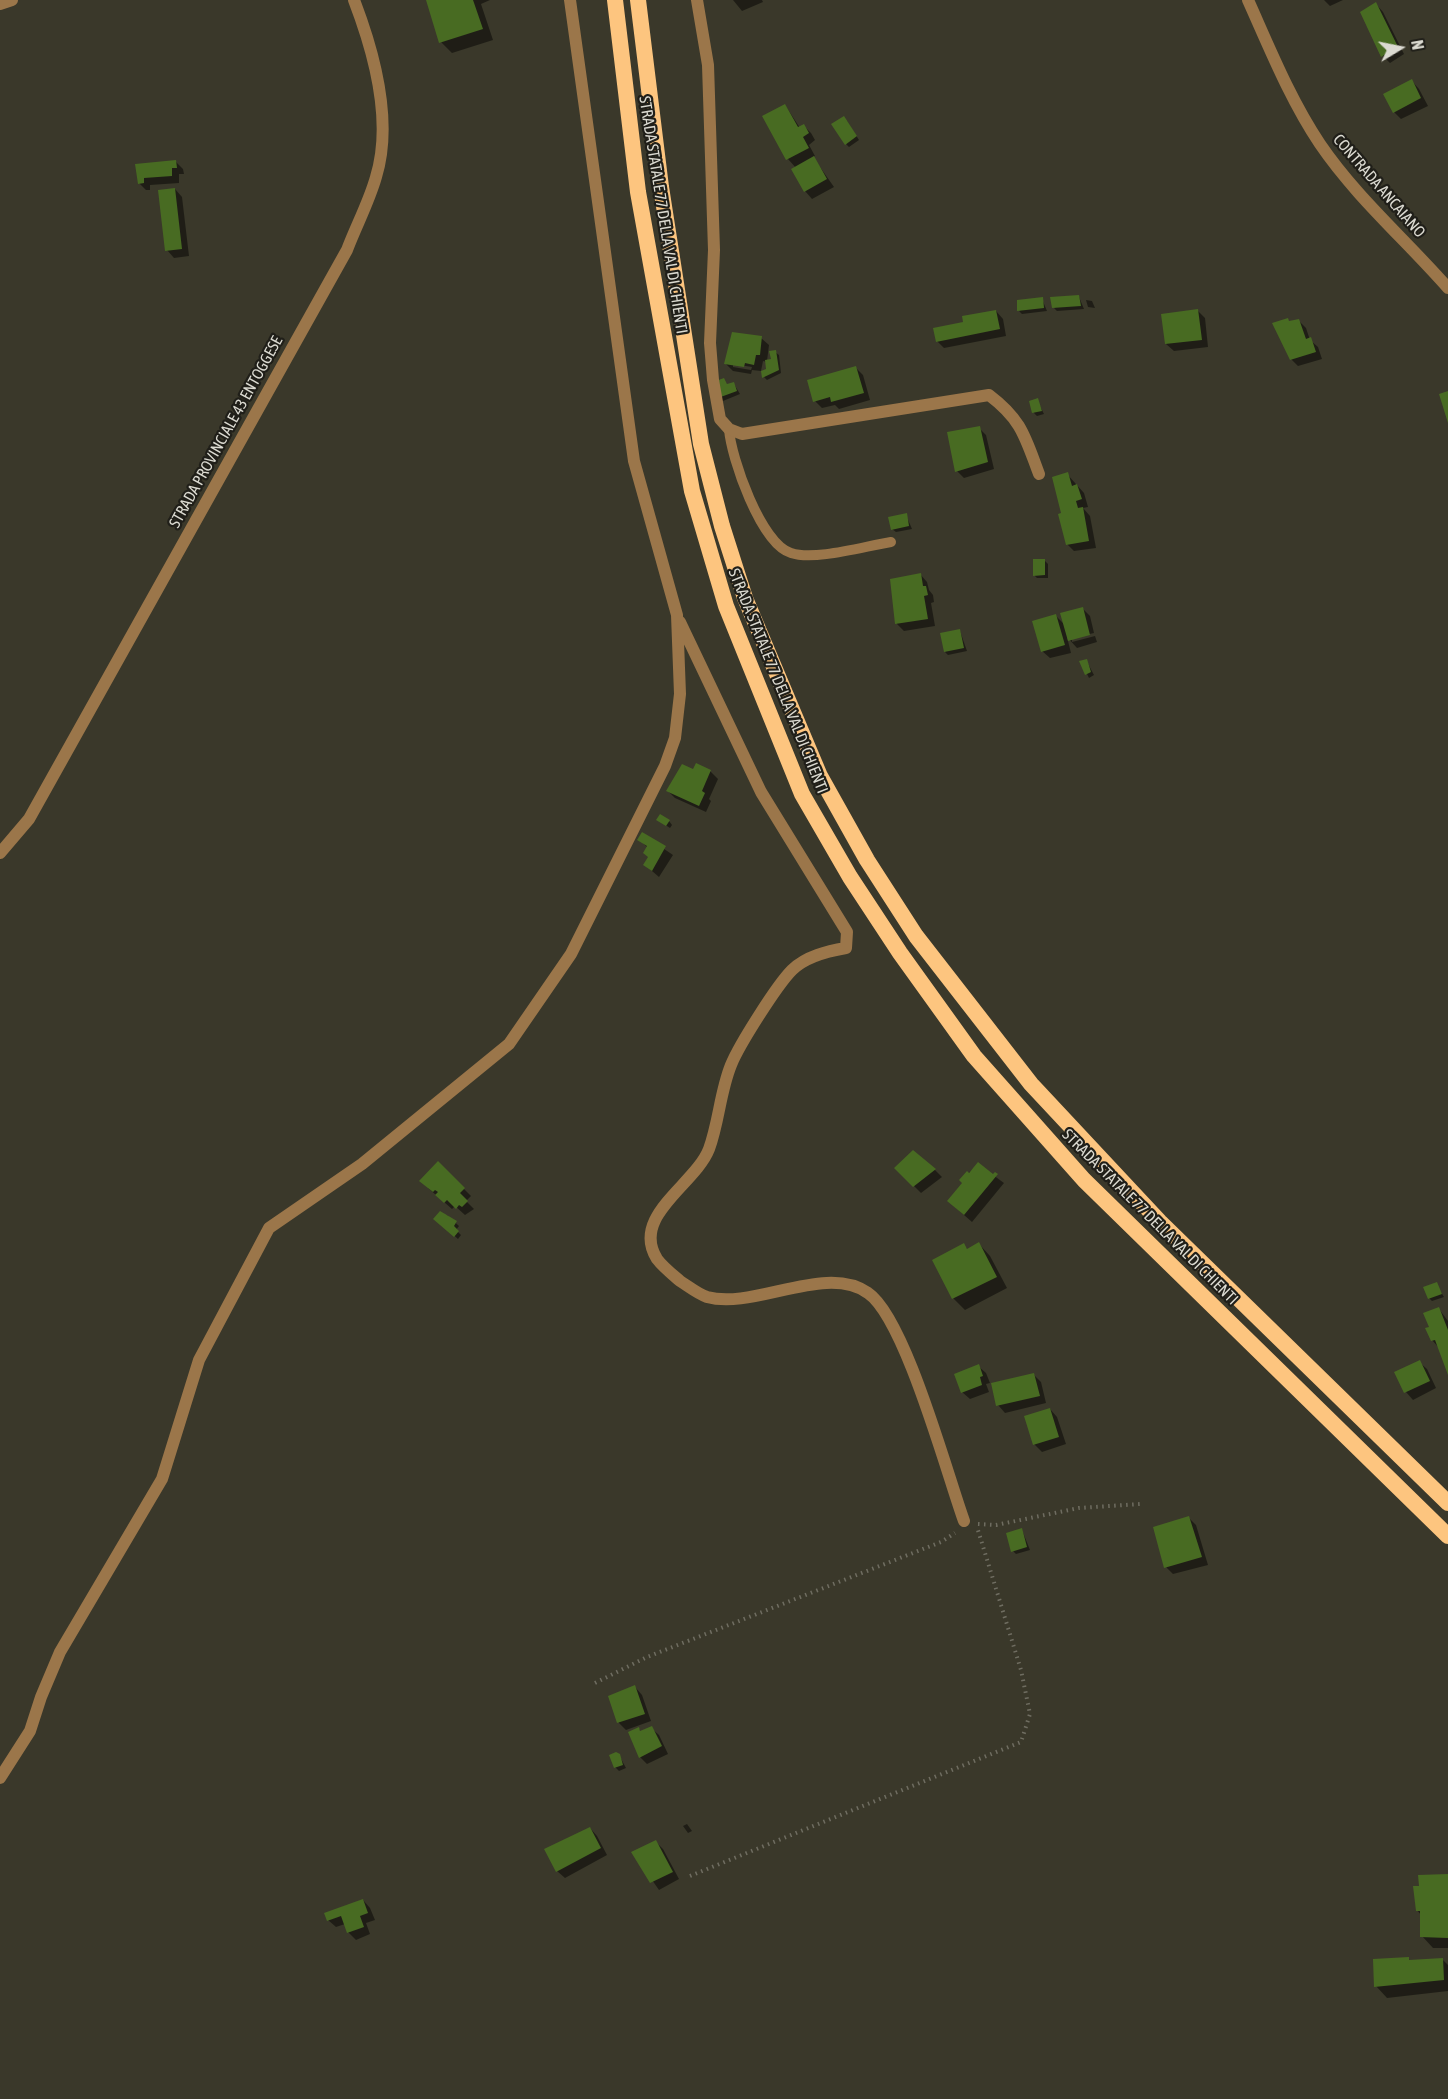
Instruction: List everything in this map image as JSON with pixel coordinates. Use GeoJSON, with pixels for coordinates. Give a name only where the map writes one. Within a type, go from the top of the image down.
{"type":"FeatureCollection","features":[{"type":"Feature","properties":{"kind":"highway","name":"STRADA STATALE 77 DELLA VAL DI CHIENTI"},"geometry":{"type":"LineString","coordinates":[[615,0],[638,192],[690,480],[726,606],[802,794],[856,886],[974,1056],[1084,1179],[1448,1536]]}},
{"type":"Feature","properties":{"kind":"highway","name":"STRADA STATALE 77 DELLA VAL DI CHIENTI"},"geometry":{"type":"LineString","coordinates":[[638,0],[661,187],[701,444],[722,526],[745,598],[820,776],[867,860],[916,936],[1031,1084],[1160,1222],[1448,1503]]}},
{"type":"Feature","properties":{"kind":"street"},"geometry":{"type":"LineString","coordinates":[[0,4],[12,0]]}},
{"type":"Feature","properties":{"kind":"street","name":"STRADA PROVINCIALE 43 ENTOGGESE"},"geometry":{"type":"LineString","coordinates":[[0,853],[29,819],[347,250],[377,176],[383,114],[369,38],[354,0]]}},
{"type":"Feature","properties":{"kind":"street"},"geometry":{"type":"LineString","coordinates":[[570,0],[634,461],[677,615],[761,792],[847,932],[846,948],[827,951],[792,969],[769,1001],[731,1065],[709,1148],[699,1170],[674,1194],[650,1226],[651,1244],[657,1259],[672,1274],[705,1297],[724,1300],[823,1284],[846,1285],[868,1292],[885,1311],[903,1344],[970,1523]]}},
{"type":"Feature","properties":{"kind":"street"},"geometry":{"type":"LineString","coordinates":[[697,0],[708,65],[714,250],[710,343],[713,380],[720,419],[729,429],[742,434],[989,395],[1010,411],[1022,429],[1039,474]]}},
{"type":"Feature","properties":{"kind":"street","name":"CONTRADA ANCAIANO"},"geometry":{"type":"LineString","coordinates":[[1248,0],[1280,70],[1320,144],[1350,183],[1448,288]]}},
{"type":"Feature","properties":{"kind":"street"},"geometry":{"type":"LineString","coordinates":[[0,1778],[30,1731],[40,1697],[60,1652],[162,1479],[199,1360],[269,1228],[362,1164],[509,1044],[571,954],[665,766],[675,738],[680,694],[677,615]]}},
{"type":"Feature","properties":{"kind":"lane"},"geometry":{"type":"LineString","coordinates":[[729,429],[730,447],[749,496],[770,537],[789,553],[810,555],[891,542]]}},
{"type":"Feature","properties":{"kind":"path"},"geometry":{"type":"LineString","coordinates":[[595,1683],[647,1657],[941,1542],[970,1523],[996,1525],[1079,1508],[1140,1504]]}},
{"type":"Feature","properties":{"kind":"path"},"geometry":{"type":"LineString","coordinates":[[690,1876],[1021,1742],[1030,1714],[1021,1670],[970,1523]]}},
{"type":"Feature","properties":{"kind":"building"},"geometry":{"type":"Polygon","coordinates":[[[426,0],[473,0],[483,29],[439,43],[426,0]]]}},
{"type":"Feature","properties":{"kind":"building"},"geometry":{"type":"Polygon","coordinates":[[[1376,2],[1398,47],[1381,57],[1360,12],[1376,2]]]}},
{"type":"Feature","properties":{"kind":"building"},"geometry":{"type":"Polygon","coordinates":[[[1412,79],[1421,98],[1393,113],[1383,94],[1412,79]]]}},
{"type":"Feature","properties":{"kind":"building"},"geometry":{"type":"Polygon","coordinates":[[[785,104],[798,127],[804,124],[809,133],[803,137],[809,148],[786,160],[762,116],[785,104]]]}},
{"type":"Feature","properties":{"kind":"building"},"geometry":{"type":"Polygon","coordinates":[[[844,116],[857,136],[845,145],[831,124],[844,116]]]}},
{"type":"Feature","properties":{"kind":"building"},"geometry":{"type":"Polygon","coordinates":[[[814,156],[827,179],[804,192],[791,169],[814,156]]]}},
{"type":"Feature","properties":{"kind":"building"},"geometry":{"type":"Polygon","coordinates":[[[176,160],[177,168],[172,168],[172,176],[144,178],[144,183],[138,184],[135,164],[176,160]]]}},
{"type":"Feature","properties":{"kind":"building"},"geometry":{"type":"Polygon","coordinates":[[[175,188],[182,249],[165,251],[158,190],[175,188]]]}},
{"type":"Feature","properties":{"kind":"building"},"geometry":{"type":"Polygon","coordinates":[[[1079,295],[1081,306],[1052,308],[1050,297],[1079,295]]]}},
{"type":"Feature","properties":{"kind":"building"},"geometry":{"type":"Polygon","coordinates":[[[1043,297],[1044,308],[1017,311],[1017,300],[1043,297]]]}},
{"type":"Feature","properties":{"kind":"building"},"geometry":{"type":"Polygon","coordinates":[[[1198,309],[1202,340],[1165,344],[1161,314],[1198,309]]]}},
{"type":"Feature","properties":{"kind":"building"},"geometry":{"type":"Polygon","coordinates":[[[996,310],[1000,329],[936,342],[933,328],[963,322],[962,316],[996,310]]]}},
{"type":"Feature","properties":{"kind":"building"},"geometry":{"type":"Polygon","coordinates":[[[1288,318],[1289,321],[1299,319],[1306,339],[1311,337],[1316,352],[1290,360],[1272,323],[1288,318]]]}},
{"type":"Feature","properties":{"kind":"building"},"geometry":{"type":"Polygon","coordinates":[[[732,332],[762,336],[760,355],[756,355],[754,365],[745,363],[744,367],[724,364],[732,332]]]}},
{"type":"Feature","properties":{"kind":"building"},"geometry":{"type":"Polygon","coordinates":[[[776,350],[779,370],[762,378],[761,371],[766,369],[765,360],[771,359],[769,351],[776,350]]]}},
{"type":"Feature","properties":{"kind":"building"},"geometry":{"type":"Polygon","coordinates":[[[856,366],[864,393],[831,402],[830,397],[813,402],[807,380],[856,366]]]}},
{"type":"Feature","properties":{"kind":"building"},"geometry":{"type":"Polygon","coordinates":[[[724,378],[727,384],[734,382],[737,391],[718,398],[713,382],[724,378]]]}},
{"type":"Feature","properties":{"kind":"building"},"geometry":{"type":"Polygon","coordinates":[[[1448,391],[1448,423],[1439,394],[1448,391]]]}},
{"type":"Feature","properties":{"kind":"building"},"geometry":{"type":"Polygon","coordinates":[[[1038,398],[1042,411],[1032,413],[1029,401],[1038,398]]]}},
{"type":"Feature","properties":{"kind":"building"},"geometry":{"type":"Polygon","coordinates":[[[980,426],[988,462],[955,472],[947,432],[980,426]]]}},
{"type":"Feature","properties":{"kind":"building"},"geometry":{"type":"Polygon","coordinates":[[[1068,472],[1072,486],[1077,484],[1082,499],[1076,501],[1078,508],[1083,507],[1089,541],[1066,545],[1052,477],[1068,472]]]}},
{"type":"Feature","properties":{"kind":"building"},"geometry":{"type":"Polygon","coordinates":[[[907,513],[909,526],[891,530],[888,517],[907,513]]]}},
{"type":"Feature","properties":{"kind":"building"},"geometry":{"type":"Polygon","coordinates":[[[1033,559],[1045,559],[1045,575],[1033,576],[1033,559]]]}},
{"type":"Feature","properties":{"kind":"building"},"geometry":{"type":"Polygon","coordinates":[[[921,573],[923,586],[926,586],[928,595],[924,596],[928,619],[895,624],[890,579],[921,573]]]}},
{"type":"Feature","properties":{"kind":"building"},"geometry":{"type":"Polygon","coordinates":[[[1083,607],[1090,635],[1068,641],[1060,613],[1083,607]]]}},
{"type":"Feature","properties":{"kind":"building"},"geometry":{"type":"Polygon","coordinates":[[[1056,614],[1065,645],[1041,652],[1032,621],[1056,614]]]}},
{"type":"Feature","properties":{"kind":"building"},"geometry":{"type":"Polygon","coordinates":[[[960,629],[964,648],[944,652],[940,633],[960,629]]]}},
{"type":"Feature","properties":{"kind":"building"},"geometry":{"type":"Polygon","coordinates":[[[1087,659],[1091,672],[1085,675],[1079,661],[1087,659]]]}},
{"type":"Feature","properties":{"kind":"building"},"geometry":{"type":"Polygon","coordinates":[[[696,763],[711,770],[702,791],[705,793],[699,806],[666,791],[682,764],[693,769],[696,763]]]}},
{"type":"Feature","properties":{"kind":"building"},"geometry":{"type":"Polygon","coordinates":[[[660,814],[670,820],[666,826],[656,820],[660,814]]]}},
{"type":"Feature","properties":{"kind":"building"},"geometry":{"type":"Polygon","coordinates":[[[642,832],[666,846],[652,871],[643,865],[648,857],[643,853],[647,846],[637,840],[642,832]]]}},
{"type":"Feature","properties":{"kind":"building"},"geometry":{"type":"Polygon","coordinates":[[[913,1150],[936,1169],[913,1187],[894,1168],[913,1150]]]}},
{"type":"Feature","properties":{"kind":"building"},"geometry":{"type":"Polygon","coordinates":[[[438,1161],[465,1188],[460,1193],[468,1201],[462,1207],[459,1205],[456,1209],[447,1200],[444,1203],[435,1195],[438,1192],[435,1190],[433,1192],[419,1181],[438,1161]]]}},
{"type":"Feature","properties":{"kind":"building"},"geometry":{"type":"Polygon","coordinates":[[[978,1162],[993,1174],[995,1172],[998,1174],[964,1215],[947,1201],[962,1183],[959,1180],[978,1162]]]}},
{"type":"Feature","properties":{"kind":"building"},"geometry":{"type":"Polygon","coordinates":[[[440,1211],[457,1221],[454,1226],[459,1231],[454,1237],[433,1219],[440,1211]]]}},
{"type":"Feature","properties":{"kind":"building"},"geometry":{"type":"Polygon","coordinates":[[[979,1242],[997,1277],[952,1299],[932,1260],[964,1243],[967,1249],[979,1242]]]}},
{"type":"Feature","properties":{"kind":"building"},"geometry":{"type":"Polygon","coordinates":[[[1437,1282],[1442,1294],[1428,1299],[1423,1287],[1437,1282]]]}},
{"type":"Feature","properties":{"kind":"building"},"geometry":{"type":"Polygon","coordinates":[[[1439,1307],[1448,1330],[1448,1375],[1435,1340],[1431,1341],[1425,1328],[1429,1327],[1423,1313],[1439,1307]]]}},
{"type":"Feature","properties":{"kind":"building"},"geometry":{"type":"Polygon","coordinates":[[[1420,1360],[1430,1381],[1404,1393],[1394,1372],[1420,1360]]]}},
{"type":"Feature","properties":{"kind":"building"},"geometry":{"type":"Polygon","coordinates":[[[979,1364],[983,1376],[980,1377],[982,1385],[961,1393],[954,1374],[979,1364]]]}},
{"type":"Feature","properties":{"kind":"building"},"geometry":{"type":"Polygon","coordinates":[[[1034,1373],[1040,1396],[996,1406],[991,1383],[1034,1373]]]}},
{"type":"Feature","properties":{"kind":"building"},"geometry":{"type":"Polygon","coordinates":[[[1050,1408],[1059,1437],[1033,1445],[1024,1416],[1050,1408]]]}},
{"type":"Feature","properties":{"kind":"building"},"geometry":{"type":"Polygon","coordinates":[[[1189,1516],[1202,1557],[1164,1568],[1153,1527],[1189,1516]]]}},
{"type":"Feature","properties":{"kind":"building"},"geometry":{"type":"Polygon","coordinates":[[[1022,1528],[1027,1547],[1011,1552],[1006,1533],[1022,1528]]]}},
{"type":"Feature","properties":{"kind":"building"},"geometry":{"type":"Polygon","coordinates":[[[635,1685],[645,1714],[617,1723],[608,1696],[635,1685]]]}},
{"type":"Feature","properties":{"kind":"building"},"geometry":{"type":"Polygon","coordinates":[[[652,1726],[662,1746],[639,1758],[628,1732],[639,1727],[640,1731],[652,1726]]]}},
{"type":"Feature","properties":{"kind":"building"},"geometry":{"type":"Polygon","coordinates":[[[616,1752],[620,1754],[623,1765],[614,1768],[609,1755],[616,1752]]]}},
{"type":"Feature","properties":{"kind":"building"},"geometry":{"type":"Polygon","coordinates":[[[590,1827],[601,1848],[556,1872],[544,1849],[590,1827]]]}},
{"type":"Feature","properties":{"kind":"building"},"geometry":{"type":"Polygon","coordinates":[[[656,1840],[673,1872],[650,1883],[631,1852],[656,1840]]]}},
{"type":"Feature","properties":{"kind":"building"},"geometry":{"type":"Polygon","coordinates":[[[1448,1874],[1448,1938],[1420,1937],[1420,1911],[1416,1911],[1413,1886],[1419,1886],[1418,1875],[1448,1874]]]}},
{"type":"Feature","properties":{"kind":"building"},"geometry":{"type":"Polygon","coordinates":[[[363,1899],[368,1913],[360,1916],[364,1927],[347,1933],[341,1916],[327,1921],[324,1913],[363,1899]]]}},
{"type":"Feature","properties":{"kind":"building"},"geometry":{"type":"Polygon","coordinates":[[[1409,1957],[1409,1960],[1443,1958],[1444,1980],[1374,1987],[1373,1959],[1409,1957]]]}}]}
